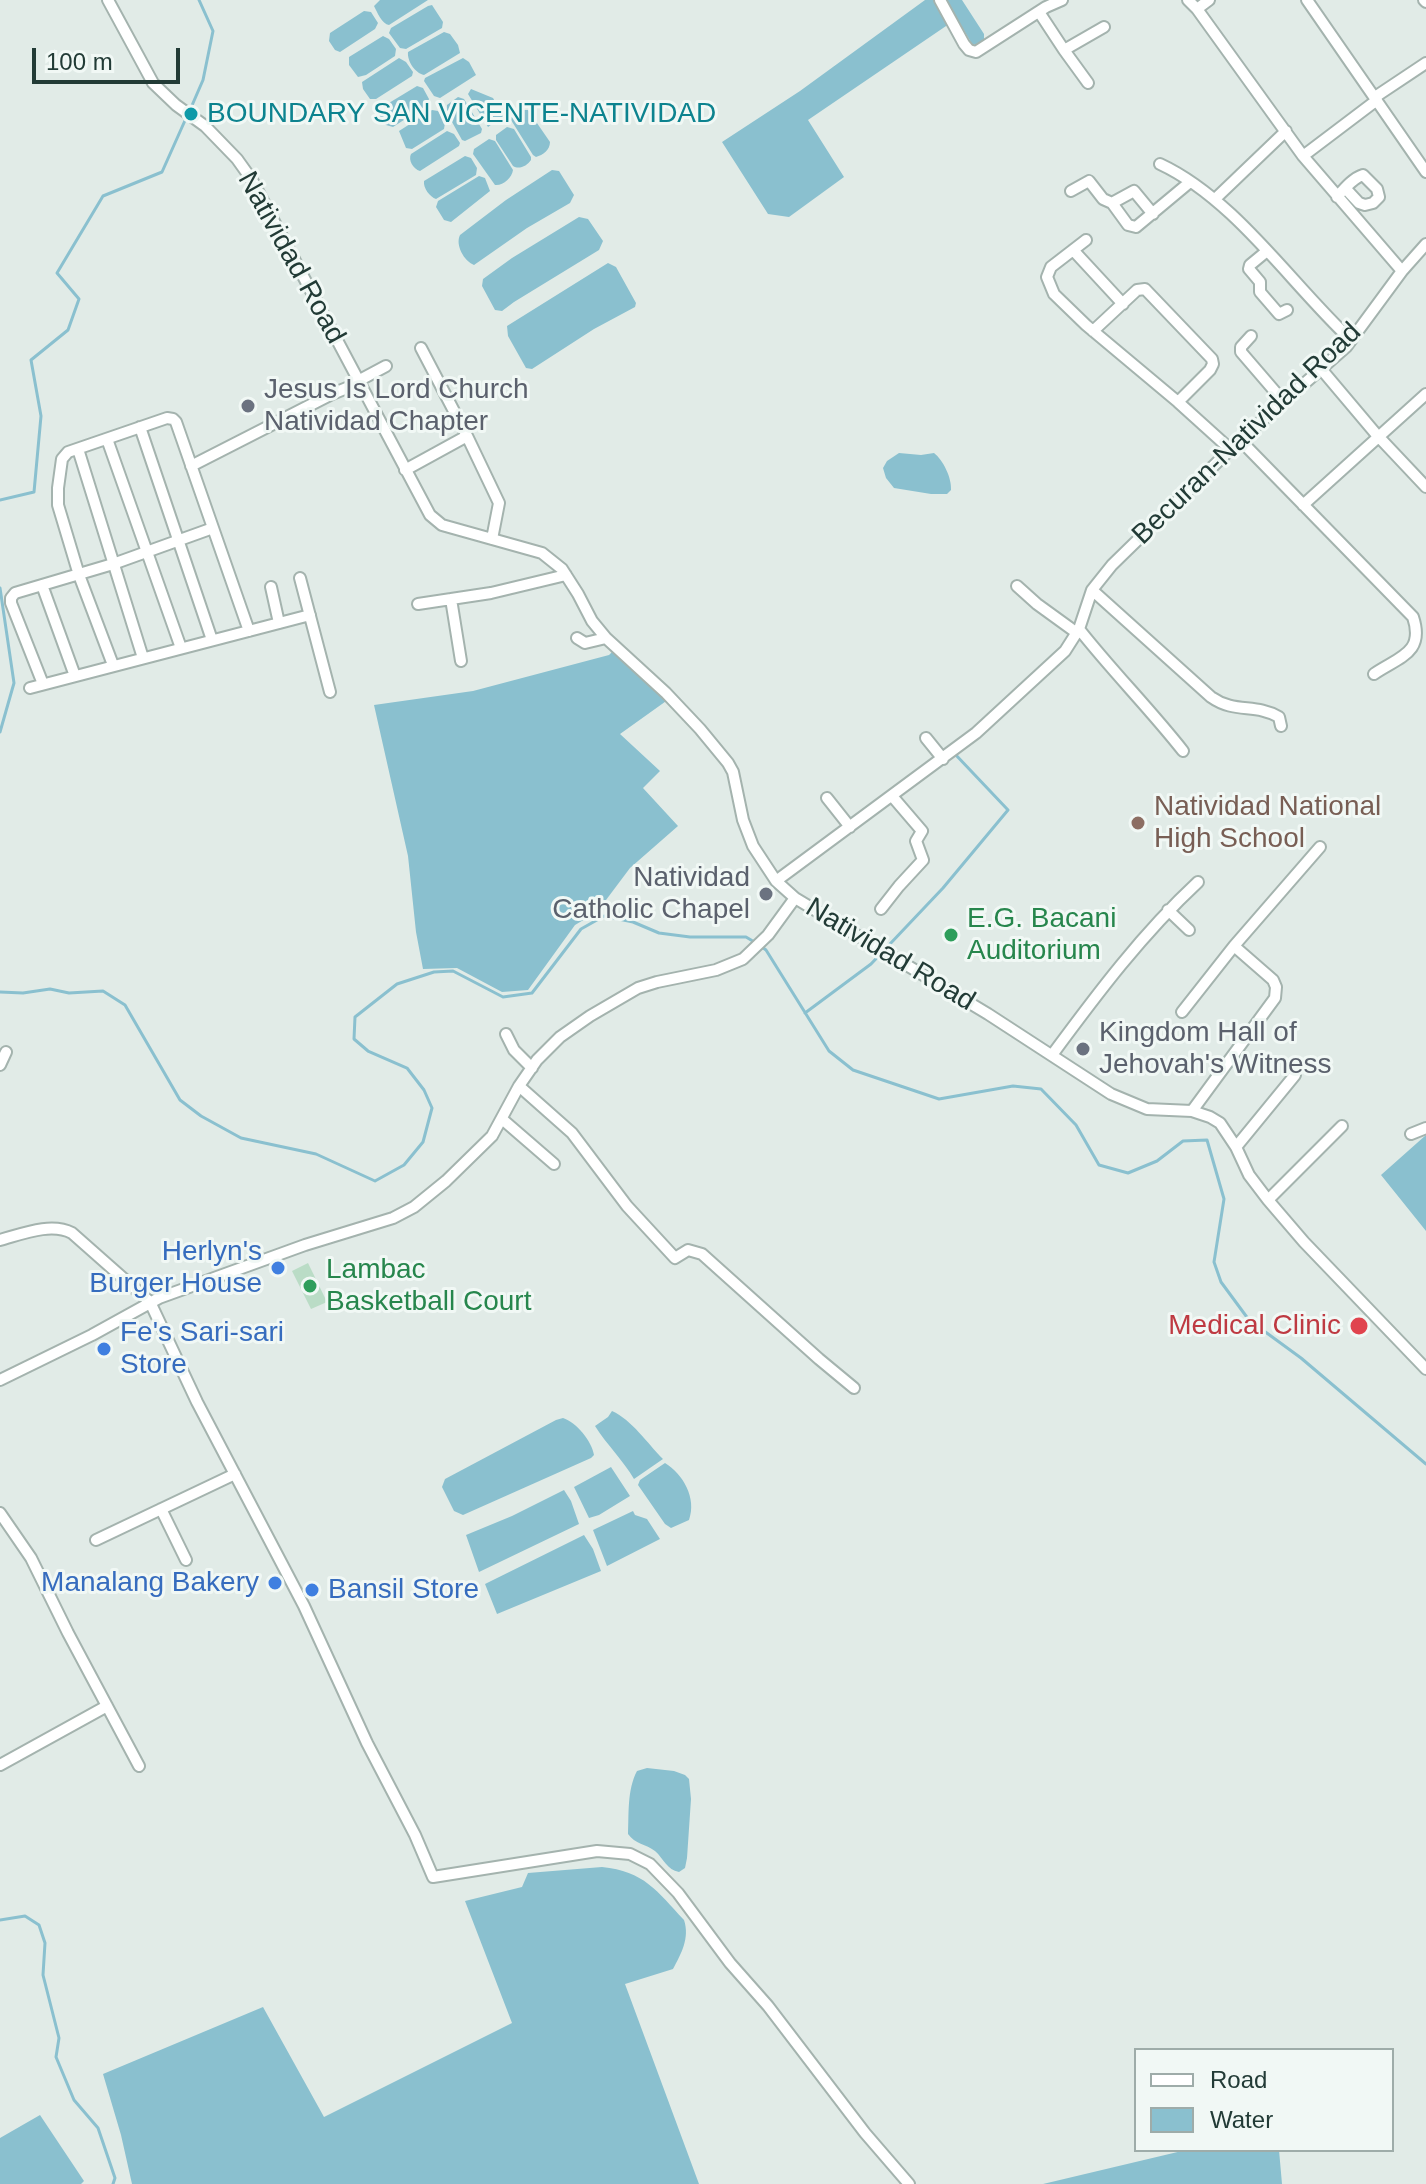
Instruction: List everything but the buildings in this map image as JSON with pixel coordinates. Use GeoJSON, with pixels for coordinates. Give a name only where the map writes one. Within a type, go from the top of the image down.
{"type":"FeatureCollection","features":[{"type":"Feature","properties":{"kind":"street","name":"Natividad Road"},"geometry":{"type":"LineString","coordinates":[[108,0],[153,83],[205,126],[237,159],[252,180],[430,515],[456,529],[542,553],[566,575],[592,621],[606,638],[666,693],[728,763],[733,772],[748,836],[760,860],[776,881],[795,898],[1111,1094],[1147,1109],[1192,1111],[1220,1123],[1249,1175],[1268,1200],[1300,1238],[1426,1369]]}},
{"type":"Feature","properties":{"kind":"street"},"geometry":{"type":"LineString","coordinates":[[940,0],[964,44],[976,52],[1062,0]]}},
{"type":"Feature","properties":{"kind":"street"},"geometry":{"type":"LineString","coordinates":[[1188,0],[1303,156],[1402,271]]}},
{"type":"Feature","properties":{"kind":"street"},"geometry":{"type":"LineString","coordinates":[[1197,9],[1209,0]]}},
{"type":"Feature","properties":{"kind":"street"},"geometry":{"type":"LineString","coordinates":[[1307,0],[1426,172]]}},
{"type":"Feature","properties":{"kind":"street"},"geometry":{"type":"LineString","coordinates":[[1039,12],[1088,83]]}},
{"type":"Feature","properties":{"kind":"street"},"geometry":{"type":"LineString","coordinates":[[1064,50],[1104,27]]}},
{"type":"Feature","properties":{"kind":"street"},"geometry":{"type":"LineString","coordinates":[[1303,156],[1426,63]]}},
{"type":"Feature","properties":{"kind":"street"},"geometry":{"type":"LineString","coordinates":[[1215,199],[1286,131]]}},
{"type":"Feature","properties":{"kind":"street"},"geometry":{"type":"LineString","coordinates":[[1160,164],[1215,199],[1351,340]]}},
{"type":"Feature","properties":{"kind":"street"},"geometry":{"type":"LineString","coordinates":[[1071,191],[1089,181],[1103,199],[1112,203],[1132,227],[1136,227],[1190,182]]}},
{"type":"Feature","properties":{"kind":"street"},"geometry":{"type":"LineString","coordinates":[[1337,197],[1345,188]]}},
{"type":"Feature","properties":{"kind":"street"},"geometry":{"type":"LineString","coordinates":[[1112,203],[1134,191],[1153,214]]}},
{"type":"Feature","properties":{"kind":"street"},"geometry":{"type":"LineString","coordinates":[[1086,240],[1051,267],[1047,277],[1057,298],[1230,449]]}},
{"type":"Feature","properties":{"kind":"street","name":"Becuran-Natividad Road"},"geometry":{"type":"LineString","coordinates":[[1078,631],[1092,590],[1112,565],[1230,449],[1322,370],[1351,340],[1426,244]]}},
{"type":"Feature","properties":{"kind":"street"},"geometry":{"type":"LineString","coordinates":[[1073,250],[1123,304]]}},
{"type":"Feature","properties":{"kind":"street"},"geometry":{"type":"LineString","coordinates":[[1267,251],[1249,269],[1260,282],[1260,292],[1275,311],[1279,314],[1287,310]]}},
{"type":"Feature","properties":{"kind":"street"},"geometry":{"type":"LineString","coordinates":[[1093,331],[1137,290],[1145,289],[1212,359],[1210,370],[1178,402]]}},
{"type":"Feature","properties":{"kind":"street"},"geometry":{"type":"LineString","coordinates":[[1251,336],[1241,347],[1241,352],[1284,402]]}},
{"type":"Feature","properties":{"kind":"street"},"geometry":{"type":"LineString","coordinates":[[421,348],[499,503],[492,539]]}},
{"type":"Feature","properties":{"kind":"street"},"geometry":{"type":"LineString","coordinates":[[191,466],[386,366]]}},
{"type":"Feature","properties":{"kind":"street"},"geometry":{"type":"LineString","coordinates":[[1322,370],[1426,487]]}},
{"type":"Feature","properties":{"kind":"street"},"geometry":{"type":"LineString","coordinates":[[1303,505],[1426,394]]}},
{"type":"Feature","properties":{"kind":"street"},"geometry":{"type":"LineString","coordinates":[[113,665],[79,575],[58,505],[62,459],[68,452],[167,418],[173,419],[249,631]]}},
{"type":"Feature","properties":{"kind":"street"},"geometry":{"type":"LineString","coordinates":[[140,427],[212,640]]}},
{"type":"Feature","properties":{"kind":"street"},"geometry":{"type":"LineString","coordinates":[[405,470],[467,436]]}},
{"type":"Feature","properties":{"kind":"street"},"geometry":{"type":"LineString","coordinates":[[107,439],[181,648]]}},
{"type":"Feature","properties":{"kind":"street"},"geometry":{"type":"LineString","coordinates":[[1240,440],[1413,617],[1418,636],[1413,647],[1374,674]]}},
{"type":"Feature","properties":{"kind":"street"},"geometry":{"type":"LineString","coordinates":[[78,449],[143,658]]}},
{"type":"Feature","properties":{"kind":"street"},"geometry":{"type":"LineString","coordinates":[[43,684],[11,603],[15,593],[113,564],[213,528]]}},
{"type":"Feature","properties":{"kind":"street"},"geometry":{"type":"LineString","coordinates":[[418,604],[503,590],[566,575]]}},
{"type":"Feature","properties":{"kind":"street"},"geometry":{"type":"LineString","coordinates":[[300,578],[330,692]]}},
{"type":"Feature","properties":{"kind":"street"},"geometry":{"type":"LineString","coordinates":[[42,585],[75,676]]}},
{"type":"Feature","properties":{"kind":"street"},"geometry":{"type":"LineString","coordinates":[[1017,586],[1037,604],[1078,631],[1183,751]]}},
{"type":"Feature","properties":{"kind":"street"},"geometry":{"type":"LineString","coordinates":[[271,587],[279,623]]}},
{"type":"Feature","properties":{"kind":"street"},"geometry":{"type":"LineString","coordinates":[[1092,590],[1211,697],[1237,709],[1261,709],[1274,714],[1279,717],[1281,726]]}},
{"type":"Feature","properties":{"kind":"street"},"geometry":{"type":"LineString","coordinates":[[451,599],[461,661]]}},
{"type":"Feature","properties":{"kind":"street"},"geometry":{"type":"LineString","coordinates":[[30,688],[310,615]]}},
{"type":"Feature","properties":{"kind":"street"},"geometry":{"type":"LineString","coordinates":[[776,881],[976,733],[1065,651],[1078,631]]}},
{"type":"Feature","properties":{"kind":"street"},"geometry":{"type":"LineString","coordinates":[[577,638],[585,643],[606,638]]}},
{"type":"Feature","properties":{"kind":"street"},"geometry":{"type":"LineString","coordinates":[[926,738],[943,759]]}},
{"type":"Feature","properties":{"kind":"street"},"geometry":{"type":"LineString","coordinates":[[881,909],[923,860],[916,841],[922,831],[892,796]]}},
{"type":"Feature","properties":{"kind":"street"},"geometry":{"type":"LineString","coordinates":[[827,798],[850,827]]}},
{"type":"Feature","properties":{"kind":"street"},"geometry":{"type":"LineString","coordinates":[[1182,1012],[1234,946],[1320,847]]}},
{"type":"Feature","properties":{"kind":"street"},"geometry":{"type":"LineString","coordinates":[[1052,1055],[1119,966],[1168,910],[1198,882]]}},
{"type":"Feature","properties":{"kind":"street"},"geometry":{"type":"LineString","coordinates":[[0,1380],[184,1287],[393,1218],[414,1207],[435,1192],[492,1136],[519,1086],[560,1037],[629,993],[657,982],[724,967],[743,959],[768,935],[795,898]]}},
{"type":"Feature","properties":{"kind":"street"},"geometry":{"type":"LineString","coordinates":[[1168,910],[1189,930]]}},
{"type":"Feature","properties":{"kind":"street"},"geometry":{"type":"LineString","coordinates":[[1192,1111],[1277,992],[1273,980],[1234,946]]}},
{"type":"Feature","properties":{"kind":"street"},"geometry":{"type":"LineString","coordinates":[[506,1034],[518,1056],[532,1068]]}},
{"type":"Feature","properties":{"kind":"street"},"geometry":{"type":"LineString","coordinates":[[0,1065],[6,1052]]}},
{"type":"Feature","properties":{"kind":"street"},"geometry":{"type":"LineString","coordinates":[[1236,1147],[1295,1075]]}},
{"type":"Feature","properties":{"kind":"street"},"geometry":{"type":"LineString","coordinates":[[519,1086],[572,1133],[627,1206],[675,1258],[688,1250],[702,1254],[854,1388]]}},
{"type":"Feature","properties":{"kind":"street"},"geometry":{"type":"LineString","coordinates":[[502,1119],[554,1164]]}},
{"type":"Feature","properties":{"kind":"street"},"geometry":{"type":"LineString","coordinates":[[1268,1200],[1342,1126]]}},
{"type":"Feature","properties":{"kind":"street"},"geometry":{"type":"LineString","coordinates":[[1411,1134],[1426,1128]]}},
{"type":"Feature","properties":{"kind":"street"},"geometry":{"type":"LineString","coordinates":[[0,1240],[29,1232],[65,1229],[150,1302],[197,1402],[304,1606],[433,1877],[597,1851],[630,1854],[650,1864],[678,1893],[730,1963],[768,2006],[865,2133],[909,2184]]}},
{"type":"Feature","properties":{"kind":"street"},"geometry":{"type":"LineString","coordinates":[[96,1540],[235,1474]]}},
{"type":"Feature","properties":{"kind":"street"},"geometry":{"type":"LineString","coordinates":[[161,1509],[186,1560]]}},
{"type":"Feature","properties":{"kind":"street"},"geometry":{"type":"LineString","coordinates":[[0,1513],[31,1558],[139,1766]]}},
{"type":"Feature","properties":{"kind":"street"},"geometry":{"type":"LineString","coordinates":[[0,1765],[107,1706]]}},
{"type":"Feature","properties":{"kind":"green space","name":"Lambac Basketball Court"},"geometry":{"type":"Polygon","coordinates":[[[308,1263],[327,1302],[311,1309],[292,1271],[308,1263]]]}},
{"type":"Feature","properties":{"kind":"water"},"geometry":{"type":"Polygon","coordinates":[[[380,0],[428,0],[389,25],[374,6],[380,0]]]}},
{"type":"Feature","properties":{"kind":"water"},"geometry":{"type":"Polygon","coordinates":[[[925,0],[935,0],[949,24],[808,120],[844,177],[789,217],[768,214],[722,142],[800,91],[925,0]]]}},
{"type":"Feature","properties":{"kind":"water"},"geometry":{"type":"Polygon","coordinates":[[[946,0],[962,0],[984,34],[984,40],[977,45],[972,44],[946,0]]]}},
{"type":"Feature","properties":{"kind":"water"},"geometry":{"type":"Polygon","coordinates":[[[432,5],[443,22],[442,28],[406,49],[400,48],[389,33],[391,28],[432,5]]]}},
{"type":"Feature","properties":{"kind":"water"},"geometry":{"type":"Polygon","coordinates":[[[364,11],[371,12],[378,23],[375,29],[340,52],[335,50],[329,41],[330,33],[364,11]]]}},
{"type":"Feature","properties":{"kind":"water"},"geometry":{"type":"Polygon","coordinates":[[[444,32],[450,34],[460,53],[421,74],[410,63],[408,52],[444,32]]]}},
{"type":"Feature","properties":{"kind":"water"},"geometry":{"type":"Polygon","coordinates":[[[383,36],[396,49],[395,56],[358,77],[349,65],[349,57],[383,36]]]}},
{"type":"Feature","properties":{"kind":"water"},"geometry":{"type":"Polygon","coordinates":[[[399,58],[406,62],[413,72],[412,76],[376,99],[370,99],[362,82],[399,58]]]}},
{"type":"Feature","properties":{"kind":"water"},"geometry":{"type":"Polygon","coordinates":[[[463,58],[476,75],[440,98],[434,96],[425,78],[463,58]]]}},
{"type":"Feature","properties":{"kind":"water"},"geometry":{"type":"Polygon","coordinates":[[[417,86],[423,88],[429,99],[427,105],[393,127],[386,125],[379,116],[379,109],[417,86]]]}},
{"type":"Feature","properties":{"kind":"water"},"geometry":{"type":"Polygon","coordinates":[[[471,89],[493,98],[503,116],[488,127],[468,94],[471,89]]]}},
{"type":"Feature","properties":{"kind":"water"},"geometry":{"type":"Polygon","coordinates":[[[458,97],[464,99],[482,129],[481,133],[465,141],[447,113],[447,105],[458,97]]]}},
{"type":"Feature","properties":{"kind":"water"},"geometry":{"type":"Polygon","coordinates":[[[432,110],[438,111],[445,123],[444,129],[412,149],[406,148],[399,131],[432,110]]]}},
{"type":"Feature","properties":{"kind":"water"},"geometry":{"type":"Polygon","coordinates":[[[528,110],[550,142],[546,152],[536,157],[511,120],[512,115],[528,110]]]}},
{"type":"Feature","properties":{"kind":"water"},"geometry":{"type":"Polygon","coordinates":[[[507,127],[514,129],[531,157],[523,167],[513,166],[496,140],[496,135],[507,127]]]}},
{"type":"Feature","properties":{"kind":"water"},"geometry":{"type":"Polygon","coordinates":[[[447,131],[454,134],[459,146],[420,171],[415,168],[411,154],[447,131]]]}},
{"type":"Feature","properties":{"kind":"water"},"geometry":{"type":"Polygon","coordinates":[[[489,139],[495,141],[513,170],[507,181],[498,185],[473,154],[474,149],[489,139]]]}},
{"type":"Feature","properties":{"kind":"water"},"geometry":{"type":"Polygon","coordinates":[[[465,156],[471,158],[477,168],[476,175],[436,199],[431,196],[424,181],[465,156]]]}},
{"type":"Feature","properties":{"kind":"water"},"geometry":{"type":"Polygon","coordinates":[[[552,170],[559,171],[574,195],[570,203],[474,265],[467,260],[461,252],[460,235],[552,170]]]}},
{"type":"Feature","properties":{"kind":"water"},"geometry":{"type":"Polygon","coordinates":[[[479,176],[485,178],[490,191],[451,222],[444,220],[436,207],[438,201],[479,176]]]}},
{"type":"Feature","properties":{"kind":"water"},"geometry":{"type":"Polygon","coordinates":[[[579,217],[588,219],[603,241],[599,250],[502,311],[495,310],[482,286],[483,279],[579,217]]]}},
{"type":"Feature","properties":{"kind":"water"},"geometry":{"type":"Polygon","coordinates":[[[608,263],[616,267],[636,303],[635,307],[532,369],[526,368],[508,336],[507,326],[608,263]]]}},
{"type":"Feature","properties":{"kind":"water"},"geometry":{"type":"Polygon","coordinates":[[[899,453],[934,453],[946,470],[951,490],[947,494],[931,494],[894,488],[883,468],[899,453]]]}},
{"type":"Feature","properties":{"kind":"water"},"geometry":{"type":"Polygon","coordinates":[[[612,652],[669,699],[620,734],[660,771],[643,788],[678,826],[630,868],[597,912],[575,925],[528,990],[502,992],[457,968],[423,969],[408,856],[374,705],[473,691],[612,652]]]}},
{"type":"Feature","properties":{"kind":"water"},"geometry":{"type":"Polygon","coordinates":[[[1426,1135],[1426,1231],[1381,1175],[1426,1135]]]}},
{"type":"Feature","properties":{"kind":"water"},"geometry":{"type":"Polygon","coordinates":[[[612,1411],[633,1426],[663,1459],[634,1479],[595,1426],[612,1411]]]}},
{"type":"Feature","properties":{"kind":"water"},"geometry":{"type":"Polygon","coordinates":[[[563,1418],[587,1438],[594,1455],[591,1458],[463,1515],[454,1511],[442,1487],[445,1479],[563,1418]]]}},
{"type":"Feature","properties":{"kind":"water"},"geometry":{"type":"Polygon","coordinates":[[[665,1463],[683,1480],[691,1503],[689,1520],[671,1528],[638,1485],[640,1480],[665,1463]]]}},
{"type":"Feature","properties":{"kind":"water"},"geometry":{"type":"Polygon","coordinates":[[[611,1467],[630,1496],[589,1518],[574,1487],[611,1467]]]}},
{"type":"Feature","properties":{"kind":"water"},"geometry":{"type":"Polygon","coordinates":[[[564,1490],[579,1524],[479,1572],[466,1535],[564,1490]]]}},
{"type":"Feature","properties":{"kind":"water"},"geometry":{"type":"Polygon","coordinates":[[[633,1511],[635,1515],[647,1519],[660,1539],[607,1566],[593,1530],[633,1511]]]}},
{"type":"Feature","properties":{"kind":"water"},"geometry":{"type":"Polygon","coordinates":[[[584,1535],[601,1571],[497,1614],[485,1584],[584,1535]]]}},
{"type":"Feature","properties":{"kind":"water"},"geometry":{"type":"Polygon","coordinates":[[[647,1768],[674,1771],[689,1779],[691,1799],[687,1858],[685,1868],[679,1872],[669,1867],[655,1851],[628,1834],[632,1786],[637,1771],[647,1768]]]}},
{"type":"Feature","properties":{"kind":"water"},"geometry":{"type":"Polygon","coordinates":[[[602,1867],[629,1873],[649,1884],[684,1920],[685,1939],[673,1969],[625,1984],[699,2184],[132,2184],[103,2074],[263,2007],[324,2117],[512,2023],[465,1901],[522,1887],[528,1873],[602,1867]]]}},
{"type":"Feature","properties":{"kind":"water"},"geometry":{"type":"Polygon","coordinates":[[[40,2115],[84,2181],[81,2184],[0,2184],[0,2138],[40,2115]]]}},
{"type":"Feature","properties":{"kind":"water"},"geometry":{"type":"Polygon","coordinates":[[[1178,2152],[1279,2152],[1282,2184],[1043,2184],[1178,2152]]]}},
{"type":"Feature","properties":{"kind":"waterway"},"geometry":{"type":"LineString","coordinates":[[190,110],[203,80],[213,31],[199,0]]}},
{"type":"Feature","properties":{"kind":"waterway"},"geometry":{"type":"LineString","coordinates":[[0,500],[34,492],[41,416],[31,360],[68,330],[79,299],[57,273],[103,196],[162,172],[187,116]]}},
{"type":"Feature","properties":{"kind":"waterway"},"geometry":{"type":"LineString","coordinates":[[0,588],[14,683],[0,732]]}},
{"type":"Feature","properties":{"kind":"waterway"},"geometry":{"type":"LineString","coordinates":[[805,1013],[871,964],[943,888],[1008,810],[954,753]]}},
{"type":"Feature","properties":{"kind":"waterway"},"geometry":{"type":"LineString","coordinates":[[0,992],[50,989],[69,993],[103,991],[125,1005],[180,1100],[201,1116],[241,1138],[316,1154],[375,1181],[404,1165],[423,1142],[432,1108],[424,1090],[407,1068],[368,1051],[354,1039],[355,1017],[397,984],[434,972],[453,971],[503,997],[532,993],[581,929],[604,916],[633,922],[659,933],[690,937],[746,937],[756,943]]}},
{"type":"Feature","properties":{"kind":"waterway"},"geometry":{"type":"LineString","coordinates":[[762,947],[829,1051],[853,1070],[939,1099],[1013,1086],[1041,1089],[1076,1125],[1099,1165],[1128,1173],[1157,1161],[1183,1141],[1207,1140],[1224,1199],[1214,1262],[1221,1282],[1249,1320],[1301,1358],[1426,1464]]}},
{"type":"Feature","properties":{"kind":"waterway"},"geometry":{"type":"LineString","coordinates":[[0,1920],[25,1916],[39,1925],[45,1943],[43,1975],[59,2038],[56,2057],[74,2100],[98,2128],[115,2178],[113,2184]]}},
{"type":"Feature","properties":{"kind":"place","name":"BOUNDARY SAN VICENTE-NATIVIDAD"},"geometry":{"type":"Point","coordinates":[191,114]}},
{"type":"Feature","properties":{"kind":"place","name":"Jesus Is Lord Church Natividad Chapter"},"geometry":{"type":"Point","coordinates":[248,406]}},
{"type":"Feature","properties":{"kind":"place","name":"Natividad National High School"},"geometry":{"type":"Point","coordinates":[1138,823]}},
{"type":"Feature","properties":{"kind":"place","name":"Natividad Catholic Chapel"},"geometry":{"type":"Point","coordinates":[766,894]}},
{"type":"Feature","properties":{"kind":"place","name":"E.G. Bacani Auditorium"},"geometry":{"type":"Point","coordinates":[951,935]}},
{"type":"Feature","properties":{"kind":"place","name":"Kingdom Hall of Jehovah's Witness"},"geometry":{"type":"Point","coordinates":[1083,1049]}},
{"type":"Feature","properties":{"kind":"place","name":"Herlyn's Burger House"},"geometry":{"type":"Point","coordinates":[278,1268]}},
{"type":"Feature","properties":{"kind":"place","name":"Lambac Basketball Court"},"geometry":{"type":"Point","coordinates":[310,1286]}},
{"type":"Feature","properties":{"kind":"place","name":"Medical Clinic"},"geometry":{"type":"Point","coordinates":[1359,1326]}},
{"type":"Feature","properties":{"kind":"place","name":"Fe's Sari-sari Store"},"geometry":{"type":"Point","coordinates":[104,1349]}},
{"type":"Feature","properties":{"kind":"place","name":"Manalang Bakery"},"geometry":{"type":"Point","coordinates":[275,1583]}},
{"type":"Feature","properties":{"kind":"place","name":"Bansil Store"},"geometry":{"type":"Point","coordinates":[312,1590]}}]}
